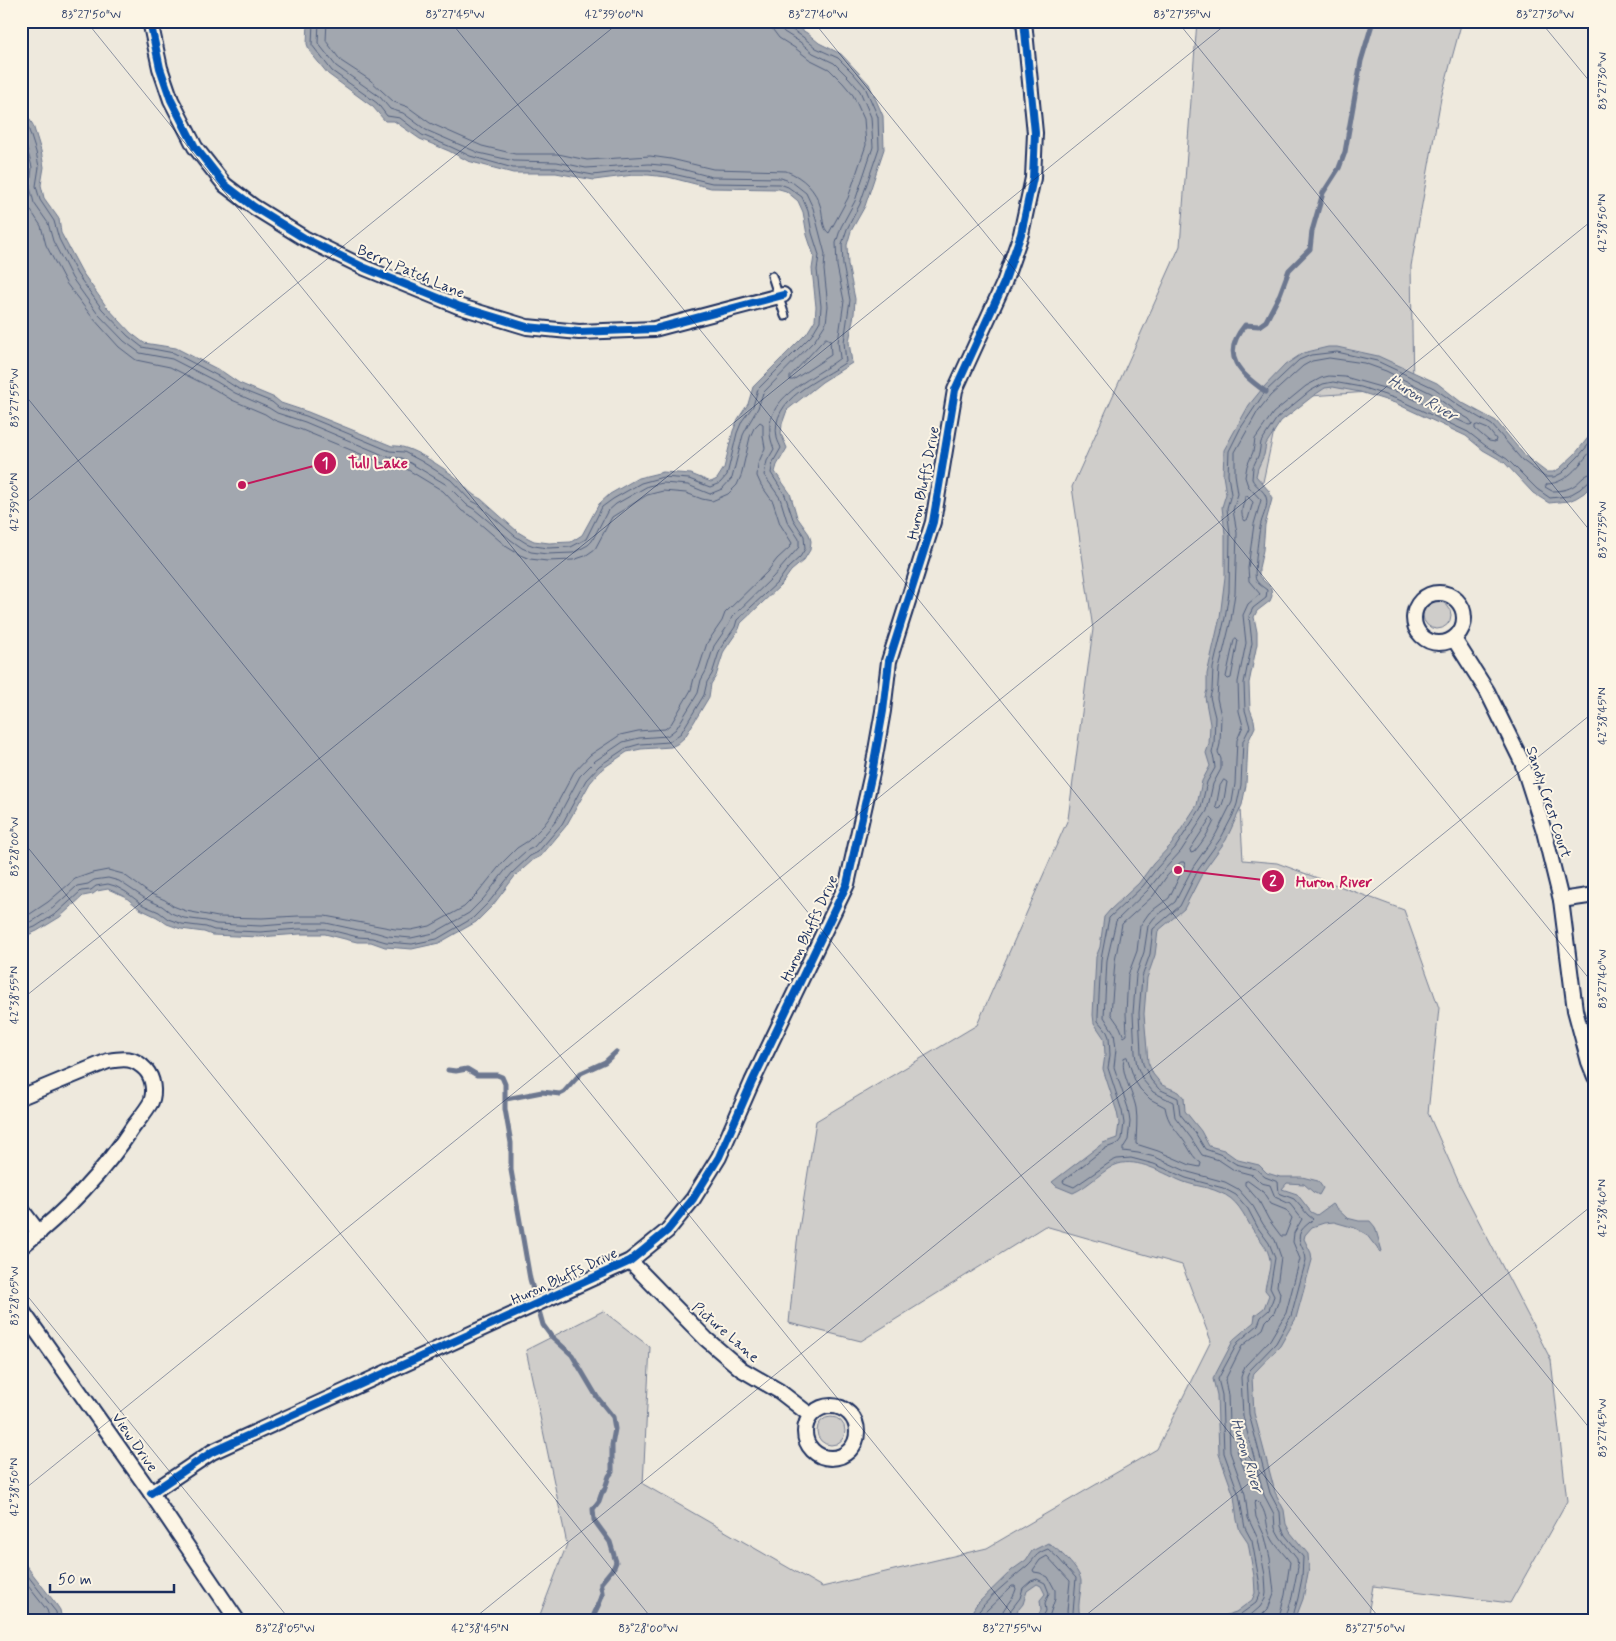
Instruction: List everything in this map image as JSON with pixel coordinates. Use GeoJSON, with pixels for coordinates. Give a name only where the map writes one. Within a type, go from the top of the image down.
{"type":"FeatureCollection","features":[{"type":"Feature","properties":{"kind":"street","name":"Berry Patch Lane"},"geometry":{"type":"LineString","coordinates":[[150,21],[160,68],[171,100],[195,147],[225,185],[254,207],[304,238],[365,268],[458,306],[527,327],[579,332],[654,328],[781,296]]}},
{"type":"Feature","properties":{"kind":"street","name":"Huron Bluffs Drive"},"geometry":{"type":"LineString","coordinates":[[151,1493],[212,1452],[630,1261],[667,1231],[693,1199],[719,1157],[752,1082],[847,884],[872,773],[883,711],[889,660],[933,522],[955,390],[1004,283],[1021,234],[1033,178],[1035,133],[1024,21]]}},
{"type":"Feature","properties":{"kind":"street","name":"Sandy Crest Court"},"geometry":{"type":"LineString","coordinates":[[1454,639],[1487,692],[1522,762],[1544,831],[1561,900],[1575,1010],[1595,1077]]}},
{"type":"Feature","properties":{"kind":"street"},"geometry":{"type":"LineString","coordinates":[[1561,900],[1595,895]]}},
{"type":"Feature","properties":{"kind":"street"},"geometry":{"type":"LineString","coordinates":[[21,1097],[108,1061],[122,1058],[135,1060],[148,1071],[154,1087],[151,1101],[119,1149],[85,1188],[39,1233],[21,1247]]}},
{"type":"Feature","properties":{"kind":"street"},"geometry":{"type":"LineString","coordinates":[[21,1209],[39,1233]]}},
{"type":"Feature","properties":{"kind":"street","name":"Picture Lane"},"geometry":{"type":"LineString","coordinates":[[630,1261],[706,1339],[741,1370],[779,1391],[810,1415]]}},
{"type":"Feature","properties":{"kind":"street","name":"View Drive"},"geometry":{"type":"LineString","coordinates":[[21,1309],[151,1493],[237,1620]]}},
{"type":"Feature","properties":{"kind":"lane"},"geometry":{"type":"LineString","coordinates":[[772,276],[781,296],[785,316]]}},
{"type":"Feature","properties":{"kind":"shaded area"},"geometry":{"type":"Polygon","coordinates":[[[1197,21],[1462,21],[1441,98],[1411,266],[1413,389],[1281,398],[1230,636],[1243,860],[1277,863],[1404,910],[1439,1008],[1428,1113],[1459,1183],[1551,1360],[1567,1501],[1510,1603],[1373,1586],[1367,1620],[538,1620],[567,1544],[526,1350],[603,1311],[650,1347],[643,1484],[822,1587],[987,1548],[1157,1449],[1211,1341],[1182,1265],[1045,1226],[861,1341],[789,1323],[797,1242],[816,1121],[977,1025],[1068,819],[1093,629],[1072,487],[1180,246],[1197,21]]]}},
{"type":"Feature","properties":{"kind":"shaded area"},"geometry":{"type":"Polygon","coordinates":[[[1437,601],[1447,605],[1451,615],[1447,625],[1437,629],[1427,625],[1423,615],[1427,605],[1437,601]]]}},
{"type":"Feature","properties":{"kind":"shaded area"},"geometry":{"type":"Polygon","coordinates":[[[831,1417],[841,1421],[845,1431],[841,1441],[831,1445],[821,1441],[817,1431],[821,1421],[831,1417]]]}},
{"type":"Feature","properties":{"kind":"water"},"geometry":{"type":"Polygon","coordinates":[[[308,21],[786,21],[807,33],[819,43],[841,54],[869,84],[883,116],[884,149],[865,206],[851,231],[847,245],[848,265],[855,299],[849,342],[852,363],[822,382],[787,410],[782,424],[781,434],[787,448],[775,472],[790,493],[797,517],[809,534],[811,541],[810,550],[804,560],[791,571],[781,585],[741,623],[724,651],[716,676],[711,684],[709,697],[685,737],[671,747],[627,752],[602,769],[590,783],[566,826],[541,856],[533,860],[515,876],[493,905],[476,922],[439,943],[412,949],[385,947],[371,942],[357,942],[325,934],[259,937],[212,935],[181,929],[167,924],[140,909],[124,896],[108,889],[83,896],[60,917],[21,938],[21,105],[33,125],[41,151],[44,167],[41,185],[44,198],[59,219],[61,233],[82,272],[106,306],[131,333],[144,343],[176,348],[223,372],[239,383],[275,398],[281,403],[392,446],[407,448],[415,452],[454,476],[470,492],[481,499],[518,532],[534,541],[549,543],[571,542],[582,535],[599,504],[610,494],[638,478],[663,472],[691,474],[711,482],[717,479],[724,468],[733,431],[748,404],[753,387],[807,333],[815,320],[816,307],[812,269],[814,256],[807,235],[803,212],[798,201],[786,191],[779,189],[711,188],[668,177],[648,175],[594,180],[556,173],[513,173],[468,161],[420,139],[394,121],[385,121],[373,107],[328,74],[310,52],[307,44],[308,21]]]}},
{"type":"Feature","properties":{"kind":"water"},"geometry":{"type":"Polygon","coordinates":[[[1328,347],[1337,347],[1378,356],[1437,383],[1461,402],[1496,421],[1525,456],[1546,472],[1553,472],[1559,469],[1575,454],[1595,429],[1595,482],[1576,498],[1569,501],[1549,503],[1533,493],[1504,462],[1483,450],[1466,436],[1395,403],[1360,392],[1333,387],[1325,388],[1281,421],[1266,444],[1256,476],[1269,491],[1272,499],[1265,525],[1259,576],[1271,588],[1272,596],[1270,601],[1257,611],[1254,617],[1257,644],[1249,683],[1250,709],[1255,727],[1248,742],[1246,785],[1242,805],[1226,840],[1203,872],[1184,909],[1158,931],[1155,955],[1147,978],[1144,1014],[1148,1062],[1153,1074],[1162,1085],[1179,1092],[1184,1098],[1185,1111],[1201,1131],[1209,1146],[1224,1150],[1238,1160],[1259,1165],[1267,1173],[1280,1177],[1302,1177],[1318,1181],[1323,1188],[1319,1195],[1304,1184],[1287,1183],[1282,1189],[1297,1194],[1311,1212],[1317,1215],[1332,1204],[1347,1218],[1370,1221],[1375,1227],[1382,1251],[1380,1252],[1366,1234],[1355,1228],[1334,1222],[1312,1227],[1304,1239],[1311,1253],[1312,1260],[1296,1318],[1280,1346],[1252,1377],[1254,1413],[1275,1492],[1284,1510],[1286,1524],[1290,1532],[1308,1554],[1309,1568],[1303,1599],[1295,1620],[1205,1620],[1236,1612],[1252,1600],[1255,1593],[1248,1543],[1240,1531],[1234,1496],[1219,1454],[1217,1395],[1213,1379],[1234,1339],[1254,1322],[1255,1315],[1264,1308],[1269,1295],[1265,1290],[1270,1267],[1269,1255],[1266,1247],[1243,1213],[1226,1195],[1184,1182],[1141,1164],[1126,1163],[1113,1166],[1073,1193],[1056,1186],[1052,1182],[1103,1143],[1117,1138],[1119,1123],[1117,1112],[1103,1069],[1105,1055],[1104,1038],[1094,1023],[1093,1015],[1096,957],[1100,947],[1104,917],[1139,883],[1153,864],[1171,845],[1197,805],[1202,781],[1210,766],[1206,753],[1209,744],[1210,724],[1205,697],[1207,674],[1220,617],[1225,577],[1225,534],[1222,507],[1226,494],[1223,475],[1224,450],[1249,405],[1285,365],[1303,353],[1328,347]]]}},
{"type":"Feature","properties":{"kind":"water"},"geometry":{"type":"Polygon","coordinates":[[[1048,1543],[1068,1560],[1080,1576],[1079,1611],[1082,1620],[1036,1620],[1041,1610],[1040,1600],[1045,1594],[1041,1586],[1037,1584],[1027,1591],[1023,1604],[1010,1620],[967,1620],[976,1605],[1012,1570],[1026,1560],[1032,1551],[1048,1543]]]}},
{"type":"Feature","properties":{"kind":"water"},"geometry":{"type":"Polygon","coordinates":[[[21,1559],[56,1604],[60,1610],[62,1620],[21,1620],[21,1559]]]}},
{"type":"Feature","properties":{"kind":"waterway"},"geometry":{"type":"LineString","coordinates":[[1266,392],[1241,371],[1233,355],[1234,346],[1237,336],[1245,325],[1259,326],[1266,321],[1280,294],[1289,270],[1310,249],[1312,231],[1323,193],[1339,168],[1345,152],[1361,61],[1373,21]]}},
{"type":"Feature","properties":{"kind":"waterway"},"geometry":{"type":"LineString","coordinates":[[506,1099],[542,1092],[560,1094],[581,1073],[605,1062],[616,1052]]}},
{"type":"Feature","properties":{"kind":"waterway"},"geometry":{"type":"LineString","coordinates":[[448,1070],[467,1069],[477,1075],[497,1075],[502,1077],[505,1084],[505,1109],[511,1143],[511,1170],[530,1279],[543,1325],[551,1336],[572,1355],[597,1397],[613,1417],[615,1429],[612,1445],[612,1472],[599,1501],[593,1509],[594,1520],[610,1542],[616,1562],[601,1583],[602,1596],[592,1620]]}},
{"type":"Feature","properties":{"kind":"cycle path"},"geometry":{"type":"LineString","coordinates":[[150,21],[160,68],[171,100],[195,147],[225,185],[254,207],[304,238],[365,268],[458,306],[527,327],[579,332],[654,329],[783,295]]}},
{"type":"Feature","properties":{"kind":"cycle path"},"geometry":{"type":"LineString","coordinates":[[151,1493],[212,1452],[630,1261],[667,1231],[693,1199],[719,1157],[752,1082],[847,884],[872,773],[883,711],[889,661],[933,522],[955,390],[1004,283],[1021,234],[1033,178],[1035,133],[1024,21]]}},
{"type":"Feature","properties":{"kind":"place","name":"Tull Lake"},"geometry":{"type":"Point","coordinates":[242,485]}},
{"type":"Feature","properties":{"kind":"place","name":"Huron River"},"geometry":{"type":"Point","coordinates":[1178,870]}}]}
